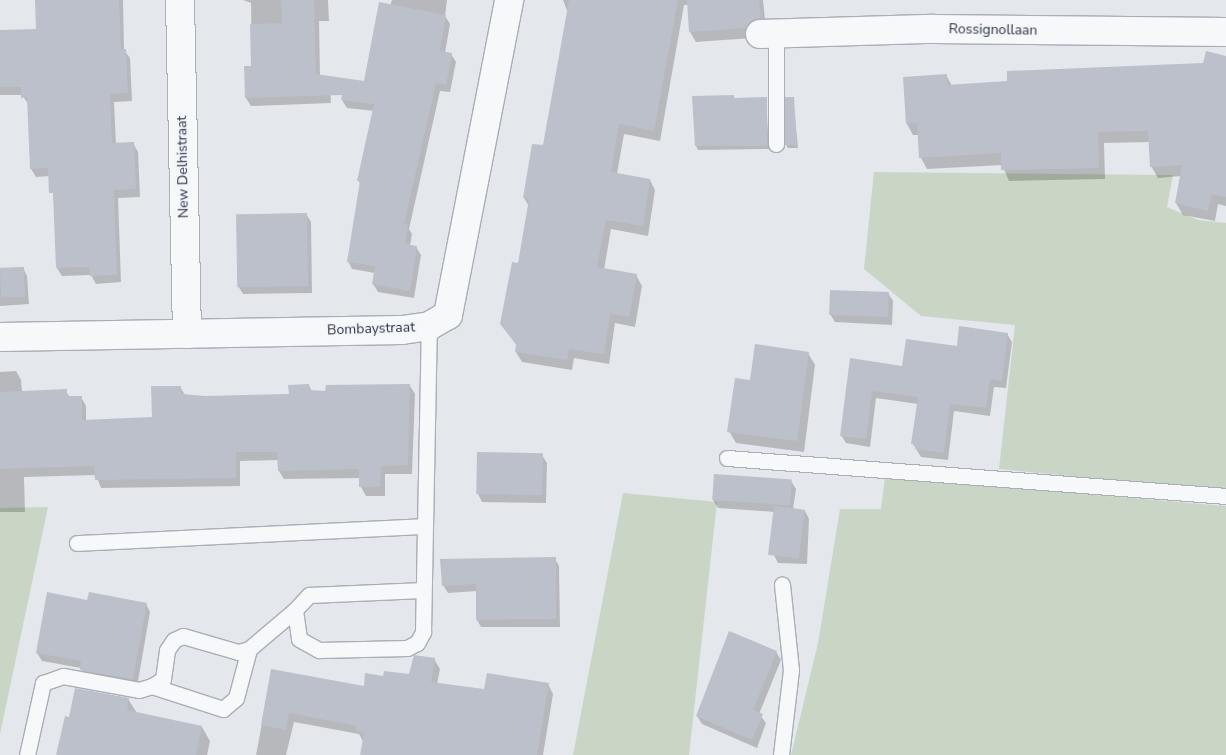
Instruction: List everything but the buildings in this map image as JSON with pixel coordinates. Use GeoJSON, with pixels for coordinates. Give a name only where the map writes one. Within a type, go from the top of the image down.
{"type":"FeatureCollection","features":[{"type":"Feature","properties":{"kind":"street","name":"New Delhistraat"},"geometry":{"type":"LineString","coordinates":[[180,0],[187,334]]}},
{"type":"Feature","properties":{"kind":"street","name":"Bombaystraat"},"geometry":{"type":"LineString","coordinates":[[0,337],[402,330],[430,326],[448,315],[509,0]]}},
{"type":"Feature","properties":{"kind":"street","name":"Rossignollaan"},"geometry":{"type":"LineString","coordinates":[[768,34],[933,29],[1226,32]]}},
{"type":"Feature","properties":{"kind":"lane"},"geometry":{"type":"LineString","coordinates":[[768,34],[776,144]]}},
{"type":"Feature","properties":{"kind":"lane"},"geometry":{"type":"LineString","coordinates":[[295,610],[299,639],[319,650],[407,648],[417,643],[423,632],[430,326]]}},
{"type":"Feature","properties":{"kind":"lane"},"geometry":{"type":"LineString","coordinates":[[727,458],[1226,496]]}},
{"type":"Feature","properties":{"kind":"lane"},"geometry":{"type":"LineString","coordinates":[[77,543],[425,526]]}},
{"type":"Feature","properties":{"kind":"lane"},"geometry":{"type":"LineString","coordinates":[[781,755],[791,670],[782,584]]}},
{"type":"Feature","properties":{"kind":"lane"},"geometry":{"type":"LineString","coordinates":[[27,755],[42,683],[47,680],[62,676],[139,690],[152,686],[162,678],[167,650],[174,640],[184,636],[238,652],[249,650],[310,595],[423,590]]}},
{"type":"Feature","properties":{"kind":"lane"},"geometry":{"type":"LineString","coordinates":[[152,686],[223,709],[236,698],[249,650]]}},
{"type":"Feature","properties":{"kind":"green space"},"geometry":{"type":"Polygon","coordinates":[[[874,172],[1173,175],[1167,207],[1198,220],[1226,223],[1226,491],[999,469],[1015,325],[921,316],[864,269],[874,172]]]}},
{"type":"Feature","properties":{"kind":"green space"},"geometry":{"type":"Polygon","coordinates":[[[885,477],[1226,506],[1226,755],[791,755],[818,643],[840,509],[881,509],[885,477]]]}},
{"type":"Feature","properties":{"kind":"green space"},"geometry":{"type":"Polygon","coordinates":[[[623,493],[717,502],[689,755],[573,755],[623,493]]]}},
{"type":"Feature","properties":{"kind":"green space"},"geometry":{"type":"Polygon","coordinates":[[[48,507],[0,734],[0,508],[48,507]]]}}]}
